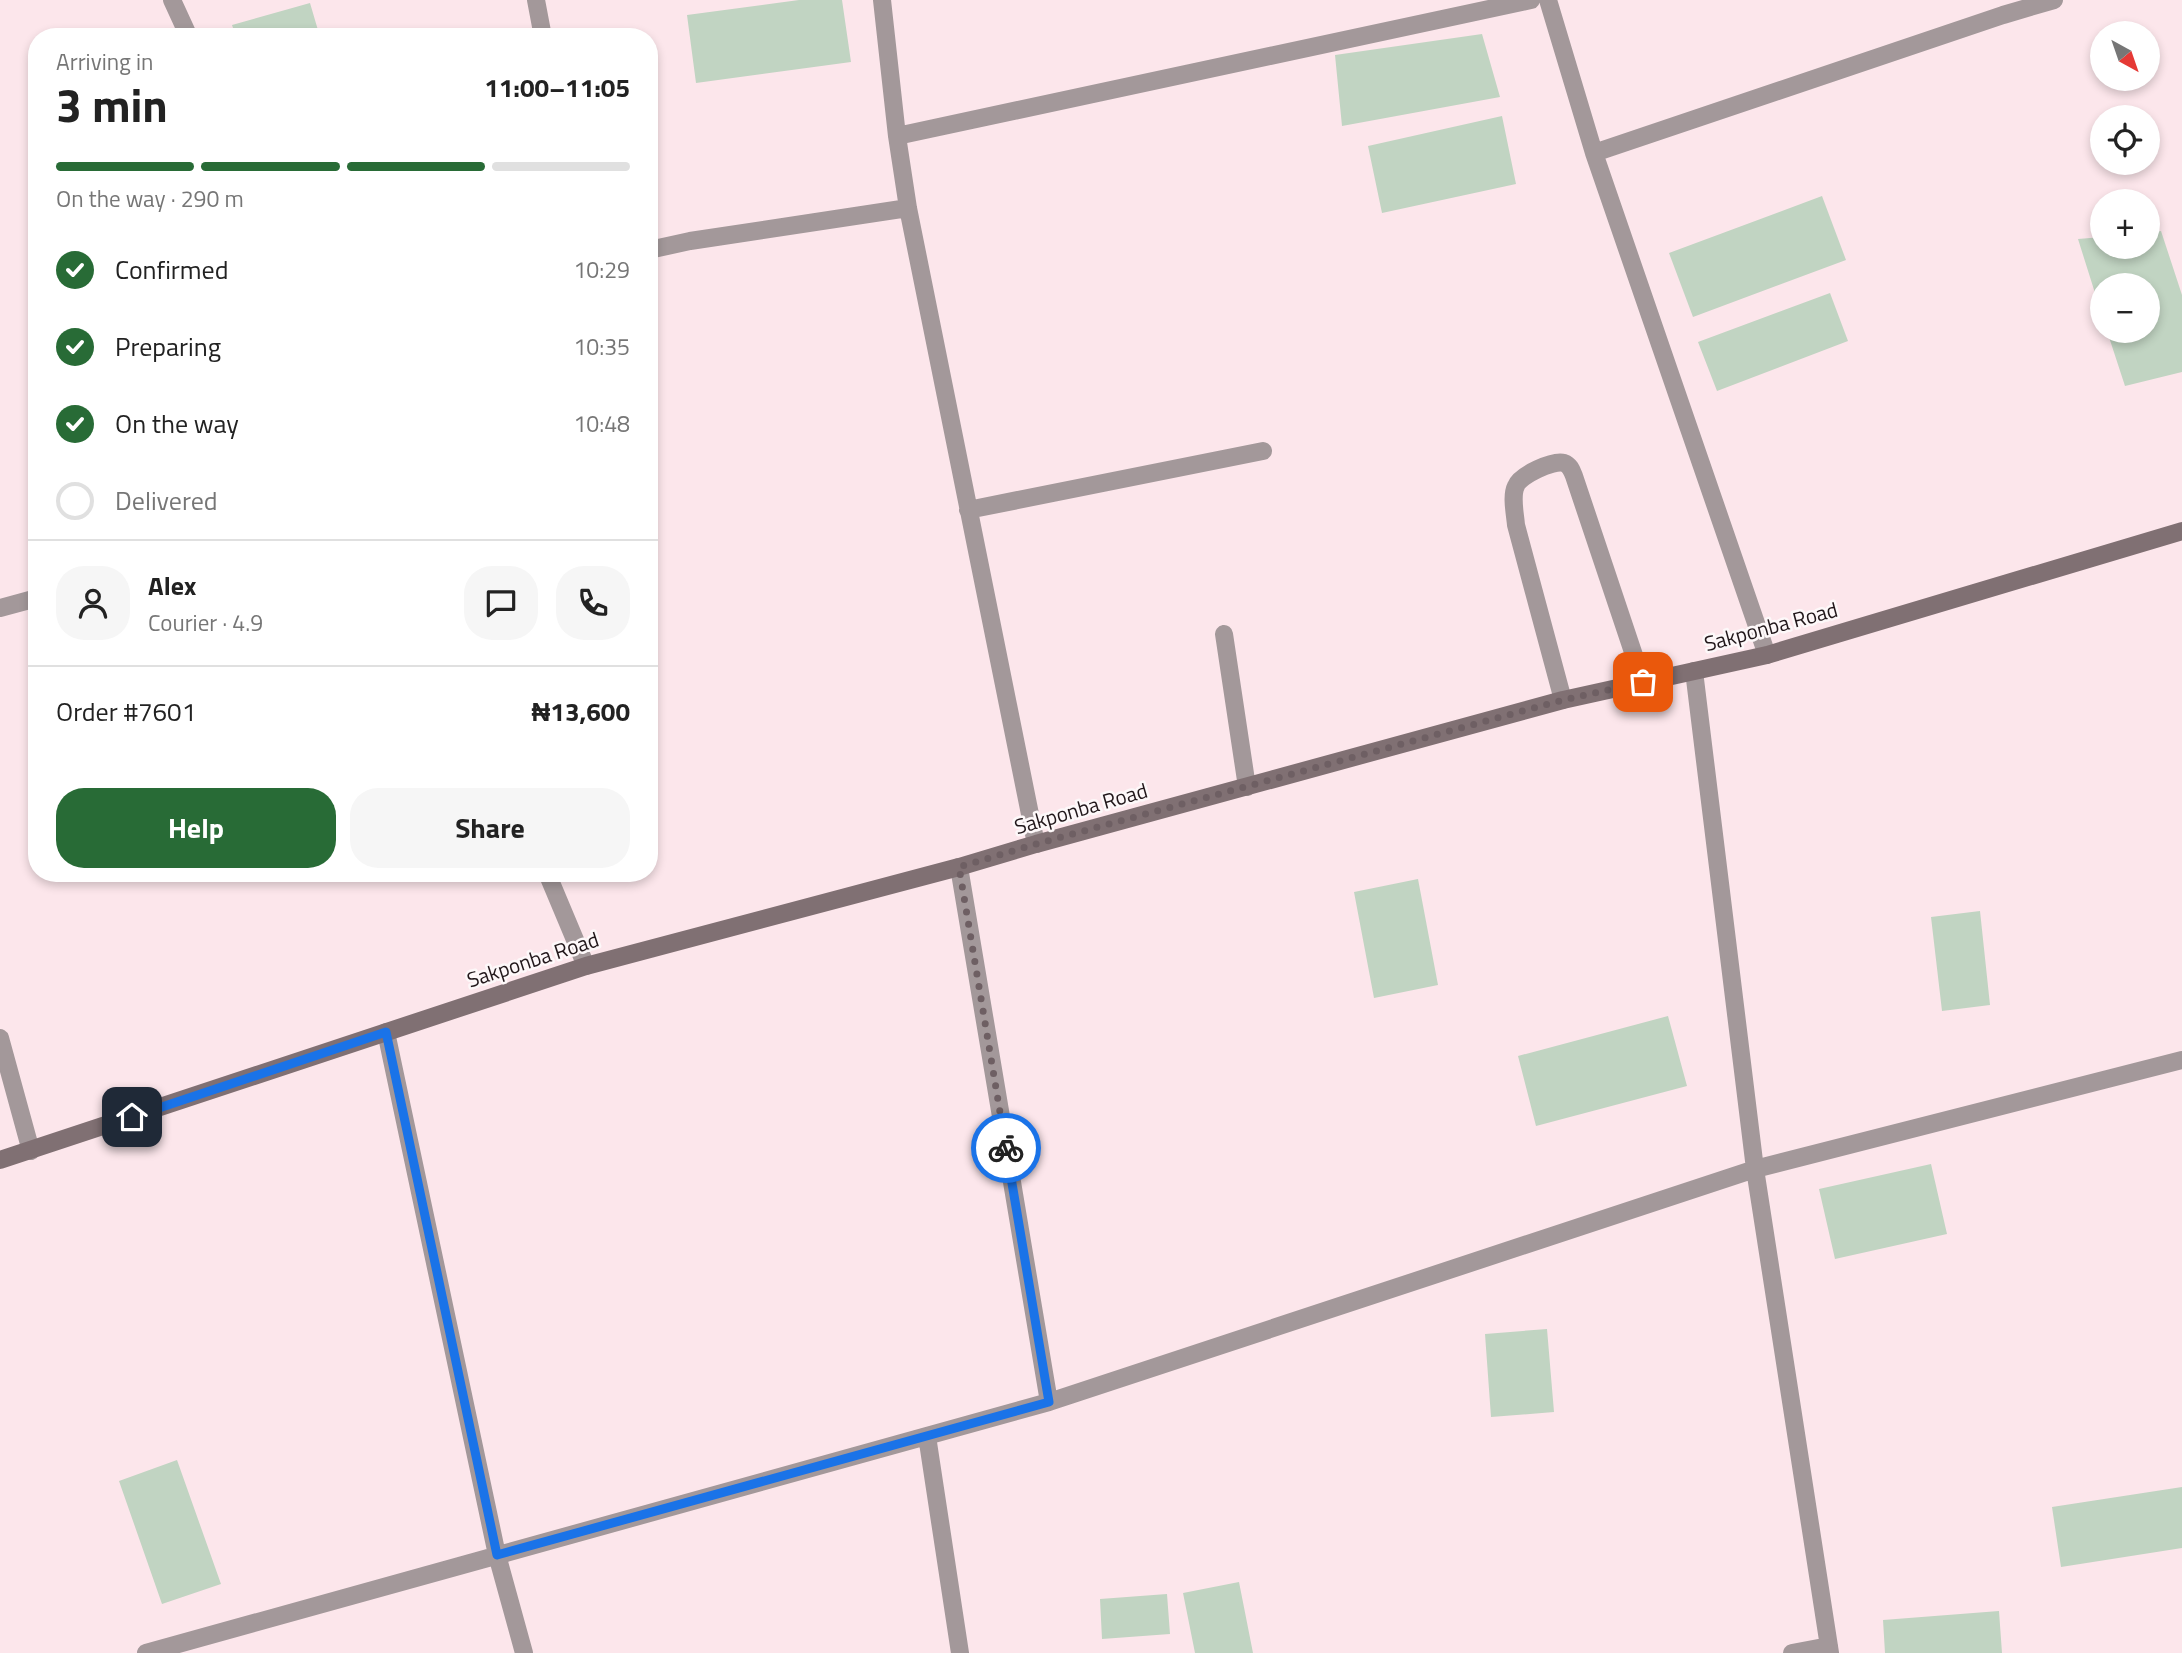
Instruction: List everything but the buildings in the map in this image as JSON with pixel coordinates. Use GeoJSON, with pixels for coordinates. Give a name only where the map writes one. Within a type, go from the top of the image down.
{"type":"FeatureCollection","features":[{"type":"Feature","properties":{"kind":"main road","name":"Sakponba Road"},"geometry":{"type":"LineString","coordinates":[[0,1160],[586,966],[959,867],[1563,700],[1767,655],[2182,531]]}},
{"type":"Feature","properties":{"kind":"street"},"geometry":{"type":"LineString","coordinates":[[172,0],[185,28]]}},
{"type":"Feature","properties":{"kind":"street"},"geometry":{"type":"LineString","coordinates":[[536,0],[541,28]]}},
{"type":"Feature","properties":{"kind":"street"},"geometry":{"type":"LineString","coordinates":[[882,0],[908,208],[1036,844]]}},
{"type":"Feature","properties":{"kind":"street"},"geometry":{"type":"LineString","coordinates":[[897,136],[1531,0]]}},
{"type":"Feature","properties":{"kind":"street"},"geometry":{"type":"LineString","coordinates":[[1548,0],[1594,153],[1767,655]]}},
{"type":"Feature","properties":{"kind":"street"},"geometry":{"type":"LineString","coordinates":[[1594,153],[2054,0]]}},
{"type":"Feature","properties":{"kind":"street"},"geometry":{"type":"LineString","coordinates":[[658,248],[908,208]]}},
{"type":"Feature","properties":{"kind":"street"},"geometry":{"type":"LineString","coordinates":[[968,510],[1263,451]]}},
{"type":"Feature","properties":{"kind":"street"},"geometry":{"type":"LineString","coordinates":[[1563,700],[1516,525],[1514,495],[1514,488],[1521,477],[1554,463],[1569,466],[1574,476],[1643,682]]}},
{"type":"Feature","properties":{"kind":"street"},"geometry":{"type":"LineString","coordinates":[[0,608],[28,600]]}},
{"type":"Feature","properties":{"kind":"street"},"geometry":{"type":"LineString","coordinates":[[1224,634],[1247,787]]}},
{"type":"Feature","properties":{"kind":"street"},"geometry":{"type":"LineString","coordinates":[[1694,671],[1755,1169],[1830,1650],[1792,1653]]}},
{"type":"Feature","properties":{"kind":"street"},"geometry":{"type":"LineString","coordinates":[[959,867],[1049,1402]]}},
{"type":"Feature","properties":{"kind":"street"},"geometry":{"type":"LineString","coordinates":[[551,882],[586,966]]}},
{"type":"Feature","properties":{"kind":"street"},"geometry":{"type":"LineString","coordinates":[[386,1032],[497,1555],[524,1653]]}},
{"type":"Feature","properties":{"kind":"street"},"geometry":{"type":"LineString","coordinates":[[0,1038],[31,1151]]}},
{"type":"Feature","properties":{"kind":"street"},"geometry":{"type":"LineString","coordinates":[[146,1653],[1049,1402],[1755,1169],[2182,1060]]}},
{"type":"Feature","properties":{"kind":"street"},"geometry":{"type":"LineString","coordinates":[[927,1436],[960,1653]]}},
{"type":"Feature","properties":{"kind":"way so far"},"geometry":{"type":"LineString","coordinates":[[1006,1148],[959,867],[1563,700],[1643,682]]}},
{"type":"Feature","properties":{"kind":"route"},"geometry":{"type":"LineString","coordinates":[[132,1117],[386,1032],[497,1555],[1049,1402],[1006,1148]]}}]}
